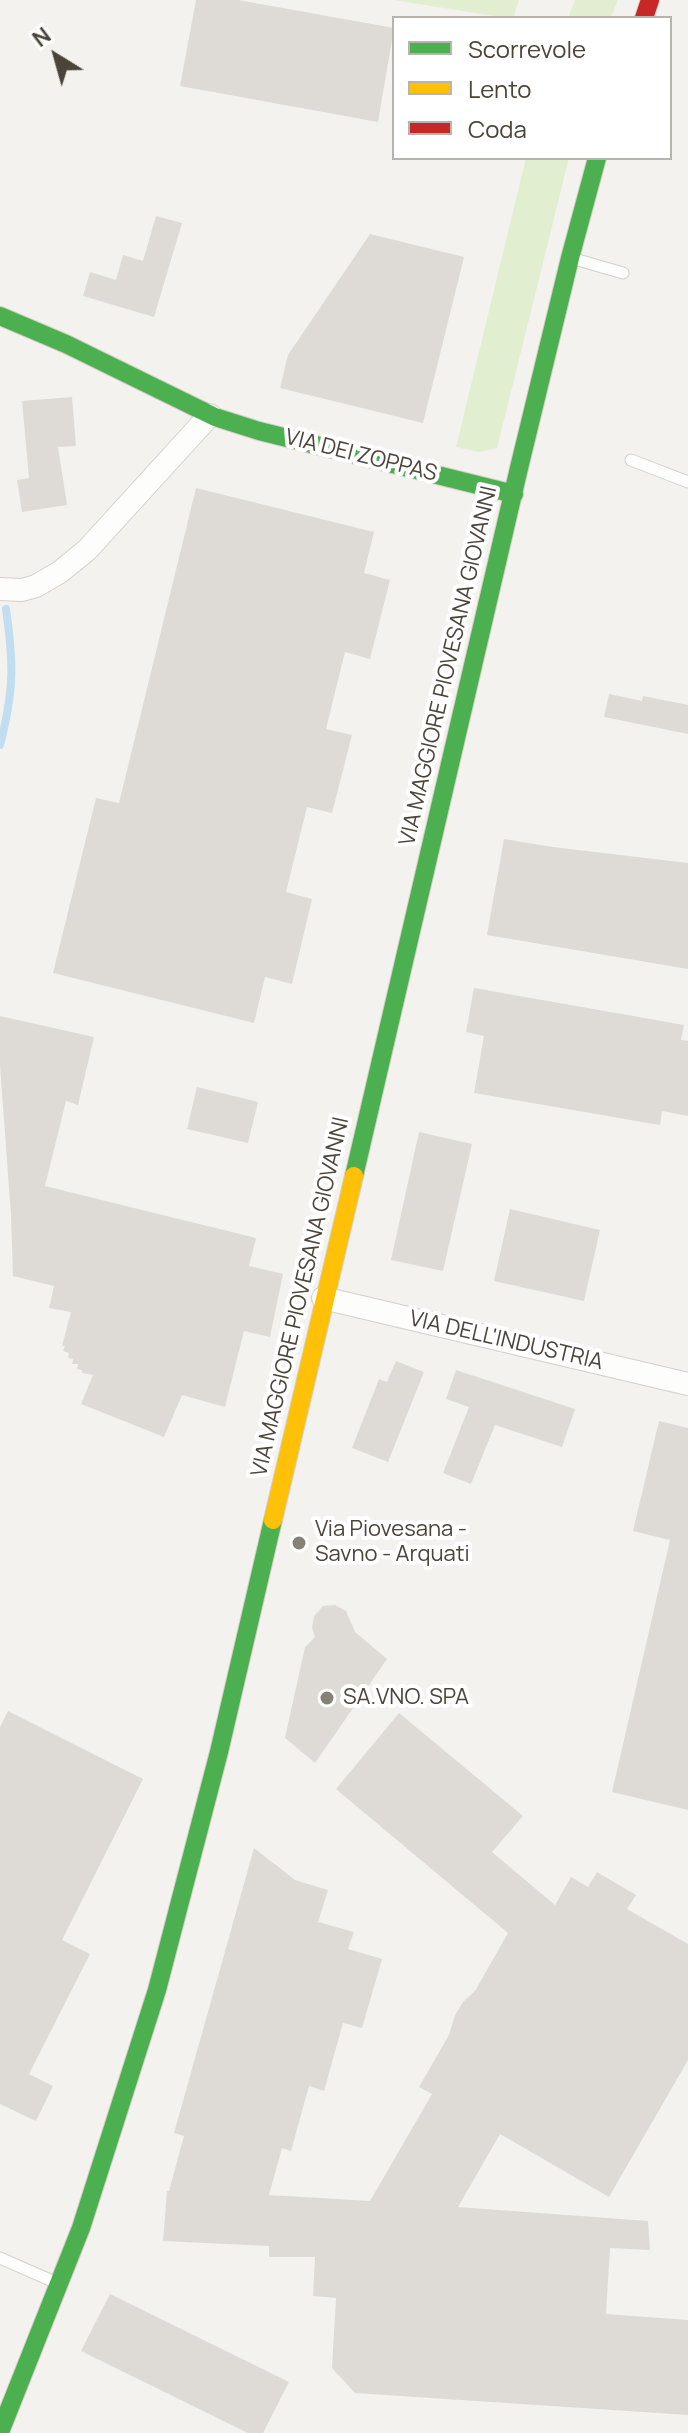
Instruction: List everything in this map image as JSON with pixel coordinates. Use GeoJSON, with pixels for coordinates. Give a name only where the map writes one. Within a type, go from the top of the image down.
{"type":"FeatureCollection","features":[{"type":"Feature","properties":{"kind":"street","name":"VIA MAGGIORE PIOVESANA GIOVANNI"},"geometry":{"type":"LineString","coordinates":[[0,2432],[81,2228],[157,1990],[226,1722],[323,1298],[570,258],[596,160]]}},
{"type":"Feature","properties":{"kind":"street","name":"VIA DEI ZOPPAS"},"geometry":{"type":"LineString","coordinates":[[0,316],[66,344],[210,415],[259,431],[514,494]]}},
{"type":"Feature","properties":{"kind":"street"},"geometry":{"type":"LineString","coordinates":[[0,589],[22,590],[36,586],[60,572],[87,550],[210,415]]}},
{"type":"Feature","properties":{"kind":"street","name":"VIA DELL'INDUSTRIA"},"geometry":{"type":"LineString","coordinates":[[323,1298],[688,1384]]}},
{"type":"Feature","properties":{"kind":"lane"},"geometry":{"type":"LineString","coordinates":[[570,258],[623,273]]}},
{"type":"Feature","properties":{"kind":"lane"},"geometry":{"type":"LineString","coordinates":[[631,460],[688,482]]}},
{"type":"Feature","properties":{"kind":"lane"},"geometry":{"type":"LineString","coordinates":[[0,2258],[58,2283]]}},
{"type":"Feature","properties":{"kind":"green space"},"geometry":{"type":"Polygon","coordinates":[[[394,0],[519,0],[514,16],[494,16],[394,0]]]}},
{"type":"Feature","properties":{"kind":"green space"},"geometry":{"type":"Polygon","coordinates":[[[575,0],[618,0],[612,16],[569,16],[575,0]]]}},
{"type":"Feature","properties":{"kind":"green space"},"geometry":{"type":"Polygon","coordinates":[[[526,160],[569,160],[497,448],[479,452],[456,447],[526,160]]]}},
{"type":"Feature","properties":{"kind":"building"},"geometry":{"type":"Polygon","coordinates":[[[196,0],[238,0],[392,28],[378,122],[180,86],[196,0]]]}},
{"type":"Feature","properties":{"kind":"building"},"geometry":{"type":"Polygon","coordinates":[[[156,216],[182,223],[154,317],[83,296],[90,272],[116,280],[123,255],[143,261],[156,216]]]}},
{"type":"Feature","properties":{"kind":"building"},"geometry":{"type":"Polygon","coordinates":[[[370,234],[464,257],[423,423],[280,388],[288,355],[370,234]]]}},
{"type":"Feature","properties":{"kind":"building"},"geometry":{"type":"Polygon","coordinates":[[[72,397],[76,446],[58,447],[67,505],[22,512],[17,480],[29,478],[22,401],[72,397]]]}},
{"type":"Feature","properties":{"kind":"building"},"geometry":{"type":"Polygon","coordinates":[[[196,488],[374,532],[364,573],[390,580],[370,659],[345,652],[326,729],[352,735],[332,813],[307,807],[286,892],[312,899],[292,984],[265,977],[254,1023],[53,973],[96,798],[119,803],[196,488]]]}},
{"type":"Feature","properties":{"kind":"building"},"geometry":{"type":"Polygon","coordinates":[[[609,694],[642,701],[643,696],[688,705],[688,734],[604,717],[609,694]]]}},
{"type":"Feature","properties":{"kind":"building"},"geometry":{"type":"Polygon","coordinates":[[[504,839],[688,863],[688,969],[487,935],[504,839]]]}},
{"type":"Feature","properties":{"kind":"building"},"geometry":{"type":"Polygon","coordinates":[[[474,988],[684,1025],[681,1040],[688,1041],[688,1116],[662,1111],[660,1125],[474,1093],[484,1036],[466,1032],[474,988]]]}},
{"type":"Feature","properties":{"kind":"building"},"geometry":{"type":"Polygon","coordinates":[[[0,1016],[94,1037],[78,1105],[66,1101],[45,1186],[256,1238],[249,1266],[283,1274],[270,1337],[244,1331],[225,1407],[182,1395],[164,1437],[81,1404],[93,1375],[77,1369],[78,1364],[72,1364],[69,1353],[63,1351],[71,1312],[49,1308],[54,1286],[13,1276],[0,1066],[0,1016]]]}},
{"type":"Feature","properties":{"kind":"building"},"geometry":{"type":"Polygon","coordinates":[[[197,1087],[258,1102],[248,1143],[187,1129],[197,1087]]]}},
{"type":"Feature","properties":{"kind":"building"},"geometry":{"type":"Polygon","coordinates":[[[419,1132],[472,1144],[443,1271],[391,1260],[419,1132]]]}},
{"type":"Feature","properties":{"kind":"building"},"geometry":{"type":"Polygon","coordinates":[[[510,1209],[600,1230],[584,1301],[494,1281],[510,1209]]]}},
{"type":"Feature","properties":{"kind":"building"},"geometry":{"type":"Polygon","coordinates":[[[396,1361],[424,1372],[388,1462],[352,1448],[379,1379],[387,1382],[396,1361]]]}},
{"type":"Feature","properties":{"kind":"building"},"geometry":{"type":"Polygon","coordinates":[[[456,1370],[575,1409],[562,1447],[495,1425],[471,1484],[443,1473],[469,1407],[446,1399],[456,1370]]]}},
{"type":"Feature","properties":{"kind":"building"},"geometry":{"type":"Polygon","coordinates":[[[659,1421],[688,1428],[688,1810],[612,1792],[670,1540],[633,1531],[659,1421]]]}},
{"type":"Feature","properties":{"kind":"building","name":"SA.VNO. SPA"},"geometry":{"type":"Polygon","coordinates":[[[335,1605],[346,1611],[355,1632],[387,1659],[315,1763],[285,1738],[305,1647],[315,1637],[312,1628],[314,1616],[323,1606],[335,1605]]]}},
{"type":"Feature","properties":{"kind":"building"},"geometry":{"type":"Polygon","coordinates":[[[8,1711],[143,1779],[62,1940],[90,1954],[29,2074],[53,2086],[36,2121],[0,2104],[0,1727],[8,1711]]]}},
{"type":"Feature","properties":{"kind":"building"},"geometry":{"type":"Polygon","coordinates":[[[399,1713],[523,1816],[492,1852],[555,1905],[571,1877],[588,1887],[597,1872],[636,1895],[627,1909],[688,1944],[688,2060],[609,2197],[500,2134],[458,2207],[648,2221],[650,2250],[610,2248],[606,2314],[688,2320],[688,2415],[355,2393],[332,2368],[336,2298],[313,2296],[315,2257],[269,2257],[269,2246],[163,2241],[167,2191],[184,2136],[174,2133],[254,1848],[295,1880],[328,1890],[318,1922],[354,1932],[348,1949],[382,1959],[362,2028],[343,2023],[324,2091],[309,2086],[291,2151],[282,2148],[269,2195],[370,2201],[432,2094],[419,2087],[449,2035],[455,2015],[475,1991],[508,1933],[336,1789],[399,1713]]]}},
{"type":"Feature","properties":{"kind":"building"},"geometry":{"type":"Polygon","coordinates":[[[110,2294],[289,2382],[263,2433],[248,2433],[81,2351],[110,2294]]]}},
{"type":"Feature","properties":{"kind":"waterway"},"geometry":{"type":"LineString","coordinates":[[0,745],[11,677],[6,609]]}},
{"type":"Feature","properties":{"kind":"traffic: fast"},"geometry":{"type":"LineString","coordinates":[[354,1176],[519,468],[596,160]]}},
{"type":"Feature","properties":{"kind":"traffic: fast"},"geometry":{"type":"LineString","coordinates":[[0,316],[66,344],[215,417],[259,431],[514,494]]}},
{"type":"Feature","properties":{"kind":"traffic: fast"},"geometry":{"type":"LineString","coordinates":[[0,2432],[81,2228],[157,1990],[219,1752],[273,1520]]}},
{"type":"Feature","properties":{"kind":"traffic: slow"},"geometry":{"type":"LineString","coordinates":[[273,1520],[354,1176]]}},
{"type":"Feature","properties":{"kind":"traffic: jam"},"geometry":{"type":"LineString","coordinates":[[645,16],[650,0]]}},
{"type":"Feature","properties":{"kind":"place","name":"Via Piovesana - Savno - Arquati"},"geometry":{"type":"Point","coordinates":[299,1543]}},
{"type":"Feature","properties":{"kind":"place","name":"SA.VNO. SPA"},"geometry":{"type":"Point","coordinates":[327,1698]}}]}
